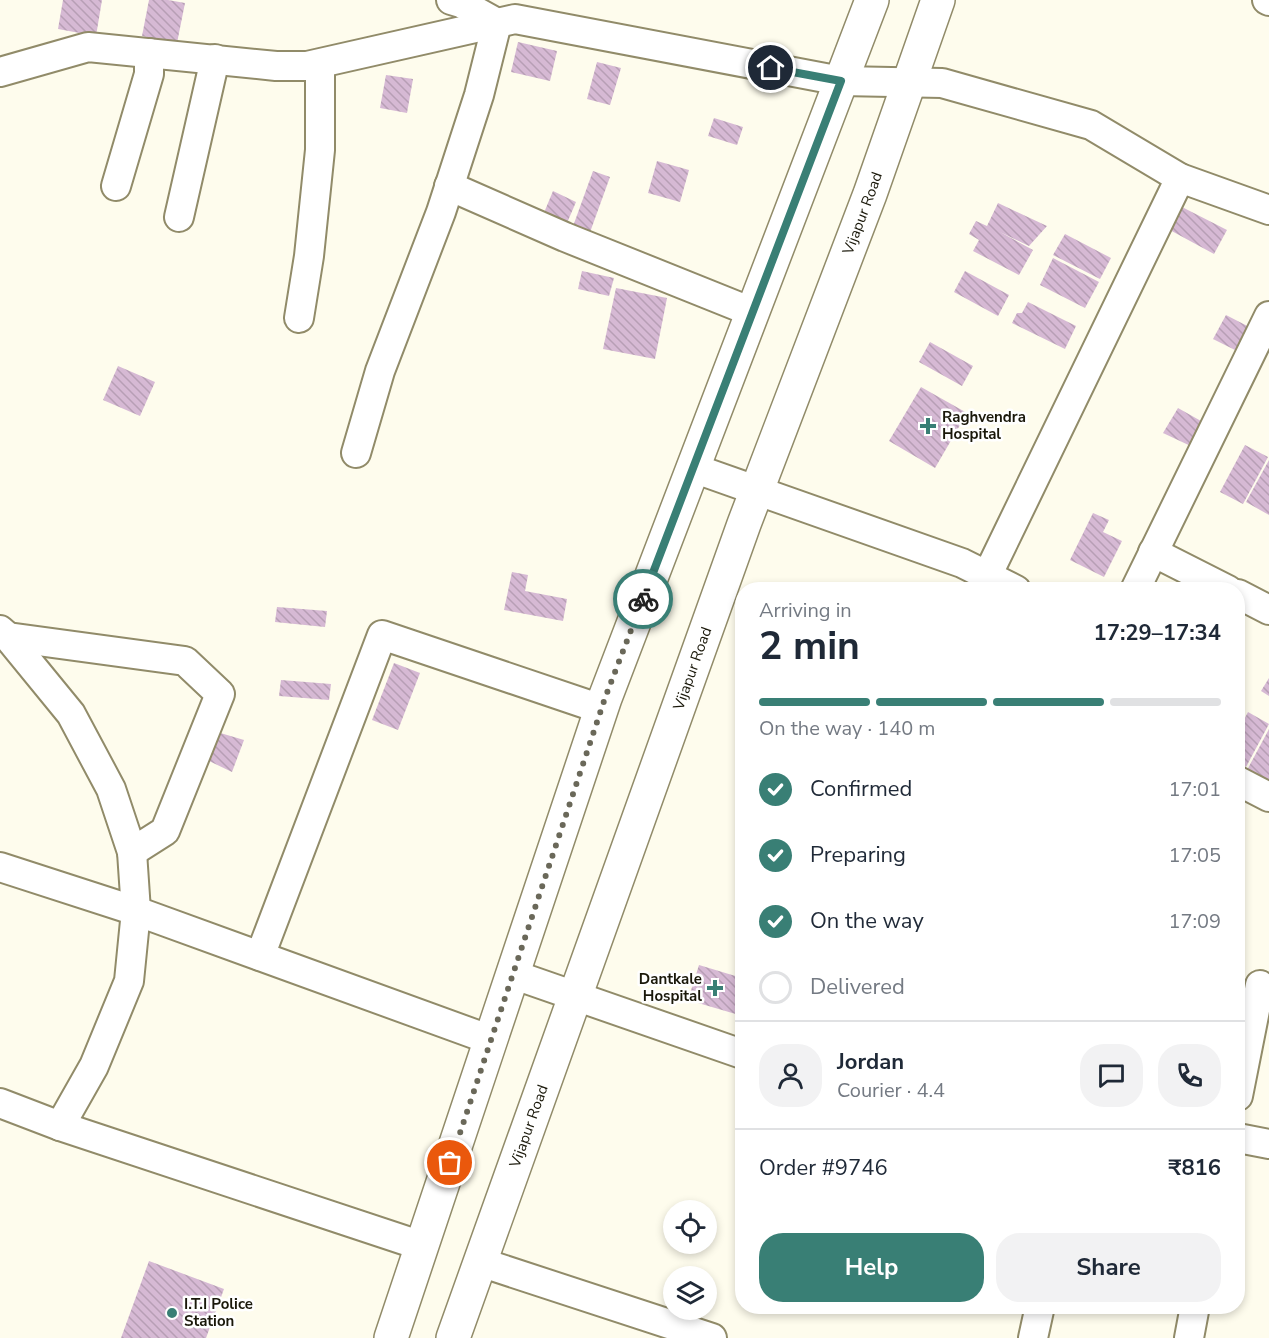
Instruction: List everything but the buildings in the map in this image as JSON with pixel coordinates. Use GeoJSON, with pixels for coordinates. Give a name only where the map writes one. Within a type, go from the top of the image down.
{"type":"FeatureCollection","features":[{"type":"Feature","properties":{"kind":"main road"},"geometry":{"type":"LineString","coordinates":[[391,1338],[601,709],[872,0]]}},
{"type":"Feature","properties":{"kind":"main road","name":"Vijapur Road"},"geometry":{"type":"LineString","coordinates":[[453,1338],[757,490],[870,194],[938,0]]}},
{"type":"Feature","properties":{"kind":"street"},"geometry":{"type":"LineString","coordinates":[[451,0],[497,23]]}},
{"type":"Feature","properties":{"kind":"street"},"geometry":{"type":"LineString","coordinates":[[0,72],[88,47],[276,66],[308,66],[515,19],[841,81],[942,82],[1091,125],[1180,178],[1269,210]]}},
{"type":"Feature","properties":{"kind":"street"},"geometry":{"type":"LineString","coordinates":[[356,453],[380,371],[410,297],[479,95],[497,23]]}},
{"type":"Feature","properties":{"kind":"street"},"geometry":{"type":"LineString","coordinates":[[116,186],[149,74],[149,53]]}},
{"type":"Feature","properties":{"kind":"street"},"geometry":{"type":"LineString","coordinates":[[179,217],[215,59]]}},
{"type":"Feature","properties":{"kind":"street"},"geometry":{"type":"LineString","coordinates":[[299,318],[309,256],[320,150],[320,63]]}},
{"type":"Feature","properties":{"kind":"street"},"geometry":{"type":"LineString","coordinates":[[987,576],[1180,178]]}},
{"type":"Feature","properties":{"kind":"street"},"geometry":{"type":"LineString","coordinates":[[449,186],[565,237],[752,312]]}},
{"type":"Feature","properties":{"kind":"street"},"geometry":{"type":"LineString","coordinates":[[1139,582],[1269,316]]}},
{"type":"Feature","properties":{"kind":"street"},"geometry":{"type":"LineString","coordinates":[[693,468],[962,563],[999,582]]}},
{"type":"Feature","properties":{"kind":"street"},"geometry":{"type":"LineString","coordinates":[[1153,552],[1212,582]]}},
{"type":"Feature","properties":{"kind":"street"},"geometry":{"type":"LineString","coordinates":[[1245,598],[1269,610]]}},
{"type":"Feature","properties":{"kind":"street"},"geometry":{"type":"LineString","coordinates":[[4,633],[185,661],[220,694],[165,831],[132,852]]}},
{"type":"Feature","properties":{"kind":"street"},"geometry":{"type":"LineString","coordinates":[[4,633],[71,714],[111,789],[132,852],[136,911],[129,981],[94,1066],[60,1126]]}},
{"type":"Feature","properties":{"kind":"street"},"geometry":{"type":"LineString","coordinates":[[260,956],[382,634],[601,709]]}},
{"type":"Feature","properties":{"kind":"street"},"geometry":{"type":"LineString","coordinates":[[1245,784],[1269,796]]}},
{"type":"Feature","properties":{"kind":"street"},"geometry":{"type":"LineString","coordinates":[[0,867],[136,911],[491,1040]]}},
{"type":"Feature","properties":{"kind":"street"},"geometry":{"type":"LineString","coordinates":[[512,974],[735,1052]]}},
{"type":"Feature","properties":{"kind":"street"},"geometry":{"type":"LineString","coordinates":[[1245,1060],[1260,984]]}},
{"type":"Feature","properties":{"kind":"street"},"geometry":{"type":"LineString","coordinates":[[0,1103],[60,1126],[422,1246]]}},
{"type":"Feature","properties":{"kind":"street"},"geometry":{"type":"LineString","coordinates":[[1245,1139],[1269,1144]]}},
{"type":"Feature","properties":{"kind":"street"},"geometry":{"type":"LineString","coordinates":[[480,1262],[712,1338]]}},
{"type":"Feature","properties":{"kind":"street"},"geometry":{"type":"LineString","coordinates":[[1034,1338],[1038,1314]]}},
{"type":"Feature","properties":{"kind":"street"},"geometry":{"type":"LineString","coordinates":[[1189,1338],[1194,1314]]}},
{"type":"Feature","properties":{"kind":"way so far"},"geometry":{"type":"LineString","coordinates":[[450,1163],[605,698],[643,599]]}},
{"type":"Feature","properties":{"kind":"place","name":"Raghvendra Hospital"},"geometry":{"type":"Point","coordinates":[928,426]}},
{"type":"Feature","properties":{"kind":"place","name":"Dantkale Hospital"},"geometry":{"type":"Point","coordinates":[715,988]}},
{"type":"Feature","properties":{"kind":"place","name":"I.T.I Police Station"},"geometry":{"type":"Point","coordinates":[172,1313]}},
{"type":"Feature","properties":{"kind":"route"},"geometry":{"type":"LineString","coordinates":[[643,599],[841,81],[771,68]]}}]}
